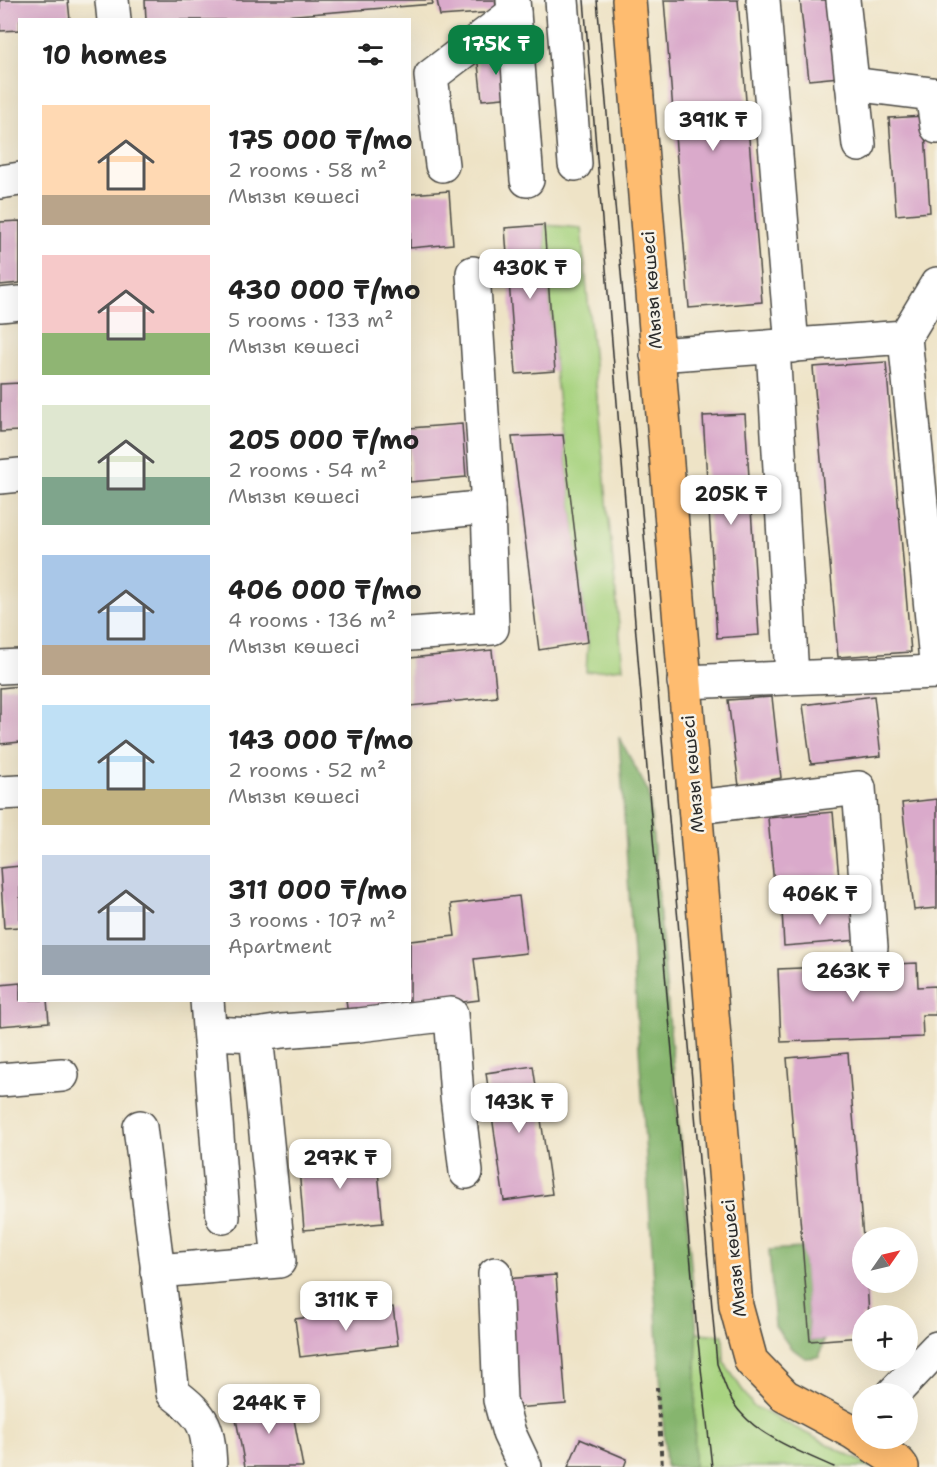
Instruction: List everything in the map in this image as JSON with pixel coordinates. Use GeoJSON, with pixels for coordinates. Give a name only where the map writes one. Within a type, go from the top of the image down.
{"type":"FeatureCollection","features":[{"type":"Feature","properties":{"kind":"main road","name":"Мызы көшесі"},"geometry":{"type":"LineString","coordinates":[[629,0],[736,1306],[751,1361],[785,1396],[852,1426]]}},
{"type":"Feature","properties":{"kind":"main road","name":"Мызы көшесі"},"geometry":{"type":"LineString","coordinates":[[882,1449],[902,1467]]}},
{"type":"Feature","properties":{"kind":"street"},"geometry":{"type":"LineString","coordinates":[[112,0],[114,18]]}},
{"type":"Feature","properties":{"kind":"street"},"geometry":{"type":"LineString","coordinates":[[562,0],[575,164]]}},
{"type":"Feature","properties":{"kind":"street"},"geometry":{"type":"LineString","coordinates":[[762,0],[782,346],[792,677]]}},
{"type":"Feature","properties":{"kind":"street"},"geometry":{"type":"LineString","coordinates":[[843,0],[859,145]]}},
{"type":"Feature","properties":{"kind":"street"},"geometry":{"type":"LineString","coordinates":[[442,165],[431,76],[513,6]]}},
{"type":"Feature","properties":{"kind":"street"},"geometry":{"type":"LineString","coordinates":[[513,6],[526,180]]}},
{"type":"Feature","properties":{"kind":"street"},"geometry":{"type":"LineString","coordinates":[[852,84],[932,94],[937,128]]}},
{"type":"Feature","properties":{"kind":"street"},"geometry":{"type":"LineString","coordinates":[[0,182],[18,179]]}},
{"type":"Feature","properties":{"kind":"street"},"geometry":{"type":"LineString","coordinates":[[411,634],[492,628],[488,507],[473,273]]}},
{"type":"Feature","properties":{"kind":"street"},"geometry":{"type":"LineString","coordinates":[[684,682],[792,677],[935,666],[905,337],[937,284]]}},
{"type":"Feature","properties":{"kind":"street"},"geometry":{"type":"LineString","coordinates":[[0,304],[18,303]]}},
{"type":"Feature","properties":{"kind":"street"},"geometry":{"type":"LineString","coordinates":[[657,355],[905,337]]}},
{"type":"Feature","properties":{"kind":"street"},"geometry":{"type":"LineString","coordinates":[[0,477],[18,475]]}},
{"type":"Feature","properties":{"kind":"street"},"geometry":{"type":"LineString","coordinates":[[411,514],[488,507]]}},
{"type":"Feature","properties":{"kind":"street"},"geometry":{"type":"LineString","coordinates":[[0,667],[18,666]]}},
{"type":"Feature","properties":{"kind":"street"},"geometry":{"type":"LineString","coordinates":[[696,807],[859,788],[871,947]]}},
{"type":"Feature","properties":{"kind":"street"},"geometry":{"type":"LineString","coordinates":[[0,793],[18,792]]}},
{"type":"Feature","properties":{"kind":"street"},"geometry":{"type":"LineString","coordinates":[[207,1002],[223,1216]]}},
{"type":"Feature","properties":{"kind":"street"},"geometry":{"type":"LineString","coordinates":[[210,1033],[256,1035],[452,1014],[457,1096],[466,1172]]}},
{"type":"Feature","properties":{"kind":"street"},"geometry":{"type":"LineString","coordinates":[[157,1271],[279,1261],[256,1035]]}},
{"type":"Feature","properties":{"kind":"street"},"geometry":{"type":"LineString","coordinates":[[0,1080],[62,1075]]}},
{"type":"Feature","properties":{"kind":"street"},"geometry":{"type":"LineString","coordinates":[[140,1127],[173,1393],[194,1409],[208,1435],[210,1467]]}},
{"type":"Feature","properties":{"kind":"street"},"geometry":{"type":"LineString","coordinates":[[495,1274],[500,1400],[509,1433],[525,1467]]}},
{"type":"Feature","properties":{"kind":"street"},"geometry":{"type":"LineString","coordinates":[[904,1383],[937,1348]]}},
{"type":"Feature","properties":{"kind":"path"},"geometry":{"type":"LineString","coordinates":[[657,1387],[662,1467]]}},
{"type":"Feature","properties":{"kind":"green space"},"geometry":{"type":"Polygon","coordinates":[[[544,225],[581,228],[623,668],[586,672],[588,642],[555,371],[544,225]]]}},
{"type":"Feature","properties":{"kind":"green space"},"geometry":{"type":"Polygon","coordinates":[[[619,737],[649,793],[697,1332],[694,1467],[666,1467],[619,737]]]}},
{"type":"Feature","properties":{"kind":"green space"},"geometry":{"type":"Polygon","coordinates":[[[803,1248],[810,1341],[824,1340],[819,1357],[805,1358],[790,1347],[775,1326],[769,1250],[803,1248]]]}},
{"type":"Feature","properties":{"kind":"green space"},"geometry":{"type":"Polygon","coordinates":[[[686,1332],[723,1335],[724,1362],[753,1406],[872,1467],[690,1467],[686,1332]]]}},
{"type":"Feature","properties":{"kind":"building"},"geometry":{"type":"Polygon","coordinates":[[[0,0],[68,0],[70,18],[18,18],[18,30],[0,31],[0,0]]]}},
{"type":"Feature","properties":{"kind":"building"},"geometry":{"type":"Polygon","coordinates":[[[145,0],[432,0],[433,4],[260,18],[146,18],[145,0]]]}},
{"type":"Feature","properties":{"kind":"building"},"geometry":{"type":"Polygon","coordinates":[[[437,0],[495,0],[497,12],[440,16],[437,0]]]}},
{"type":"Feature","properties":{"kind":"building"},"geometry":{"type":"Polygon","coordinates":[[[664,0],[738,0],[762,302],[689,308],[664,0]]]}},
{"type":"Feature","properties":{"kind":"building"},"geometry":{"type":"Polygon","coordinates":[[[800,0],[830,0],[839,77],[809,80],[800,0]]]}},
{"type":"Feature","properties":{"kind":"building"},"geometry":{"type":"Polygon","coordinates":[[[510,52],[514,97],[482,100],[477,55],[510,52]]]}},
{"type":"Feature","properties":{"kind":"building"},"geometry":{"type":"Polygon","coordinates":[[[924,116],[930,212],[896,215],[889,118],[924,116]]]}},
{"type":"Feature","properties":{"kind":"building"},"geometry":{"type":"Polygon","coordinates":[[[449,191],[453,244],[411,248],[411,194],[449,191]]]}},
{"type":"Feature","properties":{"kind":"building"},"geometry":{"type":"Polygon","coordinates":[[[18,221],[18,283],[0,285],[0,222],[18,221]]]}},
{"type":"Feature","properties":{"kind":"building"},"geometry":{"type":"Polygon","coordinates":[[[544,225],[555,371],[516,374],[505,228],[544,225]]]}},
{"type":"Feature","properties":{"kind":"building"},"geometry":{"type":"Polygon","coordinates":[[[886,362],[911,652],[838,657],[813,367],[886,362]]]}},
{"type":"Feature","properties":{"kind":"building"},"geometry":{"type":"Polygon","coordinates":[[[18,383],[18,431],[0,432],[0,384],[18,383]]]}},
{"type":"Feature","properties":{"kind":"building"},"geometry":{"type":"Polygon","coordinates":[[[745,414],[759,635],[717,638],[703,416],[745,414]]]}},
{"type":"Feature","properties":{"kind":"building"},"geometry":{"type":"Polygon","coordinates":[[[462,424],[466,477],[411,482],[411,428],[462,424]]]}},
{"type":"Feature","properties":{"kind":"building"},"geometry":{"type":"Polygon","coordinates":[[[563,435],[588,642],[539,650],[512,437],[563,435]]]}},
{"type":"Feature","properties":{"kind":"building"},"geometry":{"type":"Polygon","coordinates":[[[492,650],[497,697],[411,706],[411,658],[492,650]]]}},
{"type":"Feature","properties":{"kind":"building"},"geometry":{"type":"Polygon","coordinates":[[[18,686],[18,742],[0,744],[0,688],[18,686]]]}},
{"type":"Feature","properties":{"kind":"building"},"geometry":{"type":"Polygon","coordinates":[[[874,696],[881,756],[811,764],[803,705],[874,696]]]}},
{"type":"Feature","properties":{"kind":"building"},"geometry":{"type":"Polygon","coordinates":[[[772,697],[781,778],[739,786],[728,700],[772,697]]]}},
{"type":"Feature","properties":{"kind":"building"},"geometry":{"type":"Polygon","coordinates":[[[937,799],[937,908],[914,910],[902,803],[937,799]]]}},
{"type":"Feature","properties":{"kind":"building"},"geometry":{"type":"Polygon","coordinates":[[[833,812],[840,890],[775,896],[768,818],[833,812]]]}},
{"type":"Feature","properties":{"kind":"building"},"geometry":{"type":"Polygon","coordinates":[[[18,866],[18,927],[4,928],[0,868],[18,866]]]}},
{"type":"Feature","properties":{"kind":"building"},"geometry":{"type":"Polygon","coordinates":[[[519,896],[526,953],[474,959],[479,1000],[348,1016],[346,1002],[411,1002],[411,941],[455,936],[451,904],[519,896]]]}},
{"type":"Feature","properties":{"kind":"building"},"geometry":{"type":"Polygon","coordinates":[[[856,906],[859,940],[784,946],[782,911],[856,906]]]}},
{"type":"Feature","properties":{"kind":"building"},"geometry":{"type":"Polygon","coordinates":[[[917,963],[918,987],[935,986],[936,1015],[922,1015],[923,1037],[781,1042],[778,969],[917,963]]]}},
{"type":"Feature","properties":{"kind":"building"},"geometry":{"type":"Polygon","coordinates":[[[18,983],[18,1002],[47,1002],[49,1022],[0,1026],[0,985],[18,983]]]}},
{"type":"Feature","properties":{"kind":"building"},"geometry":{"type":"Polygon","coordinates":[[[848,1053],[862,1227],[852,1227],[852,1293],[868,1293],[868,1305],[852,1305],[852,1338],[810,1341],[787,1058],[848,1053]]]}},
{"type":"Feature","properties":{"kind":"building"},"geometry":{"type":"Polygon","coordinates":[[[533,1066],[552,1194],[504,1201],[486,1073],[533,1066]]]}},
{"type":"Feature","properties":{"kind":"building"},"geometry":{"type":"Polygon","coordinates":[[[376,1150],[383,1223],[304,1230],[298,1156],[376,1150]]]}},
{"type":"Feature","properties":{"kind":"building"},"geometry":{"type":"Polygon","coordinates":[[[556,1275],[566,1404],[514,1408],[504,1279],[556,1275]]]}},
{"type":"Feature","properties":{"kind":"building"},"geometry":{"type":"Polygon","coordinates":[[[393,1307],[398,1345],[300,1357],[295,1319],[393,1307]]]}},
{"type":"Feature","properties":{"kind":"building"},"geometry":{"type":"Polygon","coordinates":[[[290,1398],[303,1467],[245,1467],[234,1408],[290,1398]]]}},
{"type":"Feature","properties":{"kind":"building"},"geometry":{"type":"Polygon","coordinates":[[[580,1439],[627,1459],[624,1467],[568,1467],[580,1439]]]}},
{"type":"Feature","properties":{"kind":"tram line"},"geometry":{"type":"LineString","coordinates":[[584,0],[649,793],[697,1332],[712,1467]]}},
{"type":"Feature","properties":{"kind":"tram line"},"geometry":{"type":"LineString","coordinates":[[597,0],[717,1364],[727,1391],[751,1423],[785,1445],[834,1467]]}}]}
